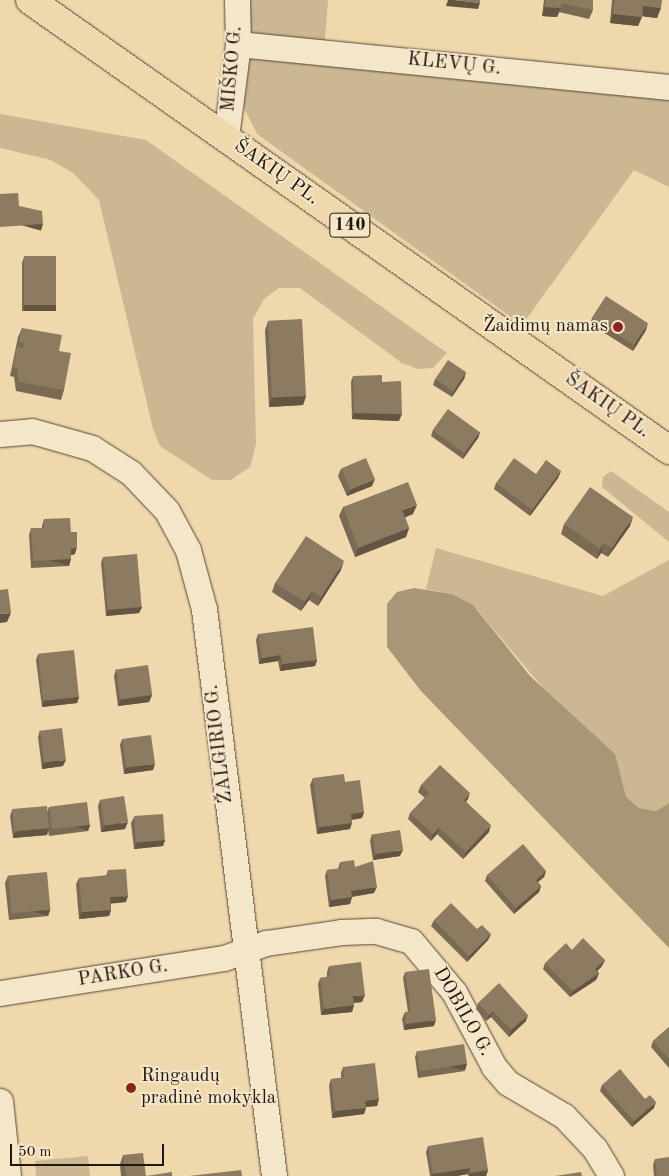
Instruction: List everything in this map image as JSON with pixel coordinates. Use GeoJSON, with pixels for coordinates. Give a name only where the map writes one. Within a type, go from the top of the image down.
{"type":"FeatureCollection","features":[{"type":"Feature","properties":{"kind":"main road","name":"ŠAKIŲ PL."},"geometry":{"type":"LineString","coordinates":[[30,0],[669,450]]}},
{"type":"Feature","properties":{"kind":"street","name":"MIŠKO G."},"geometry":{"type":"LineString","coordinates":[[226,137],[238,44],[237,0]]}},
{"type":"Feature","properties":{"kind":"street","name":"KLEVŲ G."},"geometry":{"type":"LineString","coordinates":[[238,44],[669,86]]}},
{"type":"Feature","properties":{"kind":"street","name":"ŽALGIRIO G."},"geometry":{"type":"LineString","coordinates":[[0,434],[32,431],[92,448],[131,473],[168,511],[188,550],[204,609],[274,1176]]}},
{"type":"Feature","properties":{"kind":"street","name":"DOBILO G."},"geometry":{"type":"LineString","coordinates":[[245,950],[266,943],[341,932],[376,931],[411,941],[454,992],[494,1067],[508,1083],[564,1116],[595,1149],[611,1176]]}},
{"type":"Feature","properties":{"kind":"street","name":"PARKO G."},"geometry":{"type":"LineString","coordinates":[[0,993],[224,958],[245,950]]}},
{"type":"Feature","properties":{"kind":"street"},"geometry":{"type":"LineString","coordinates":[[0,1101],[8,1176]]}},
{"type":"Feature","properties":{"kind":"shaded area"},"geometry":{"type":"Polygon","coordinates":[[[246,0],[328,0],[323,65],[669,99],[669,187],[634,170],[522,325],[257,134],[244,108],[246,0]]]}},
{"type":"Feature","properties":{"kind":"shaded area"},"geometry":{"type":"Polygon","coordinates":[[[0,114],[146,140],[447,353],[433,368],[418,369],[402,363],[300,288],[279,288],[264,299],[253,319],[256,444],[250,467],[231,480],[212,480],[160,446],[153,429],[99,200],[73,173],[51,160],[0,148],[0,114]]]}},
{"type":"Feature","properties":{"kind":"shaded area"},"geometry":{"type":"Polygon","coordinates":[[[611,471],[669,512],[669,542],[602,487],[603,477],[611,471]]]}},
{"type":"Feature","properties":{"kind":"shaded area"},"geometry":{"type":"Polygon","coordinates":[[[436,548],[603,596],[669,560],[669,803],[656,811],[639,808],[626,797],[621,780],[473,605],[452,594],[426,589],[436,548]]]}},
{"type":"Feature","properties":{"kind":"shaded area"},"geometry":{"type":"Polygon","coordinates":[[[414,588],[452,594],[473,605],[530,676],[615,754],[626,797],[639,808],[656,811],[669,803],[669,948],[421,691],[387,647],[387,604],[397,592],[414,588]]]}},
{"type":"Feature","properties":{"kind":"shaded area"},"geometry":{"type":"Polygon","coordinates":[[[88,1156],[90,1176],[36,1176],[35,1161],[88,1156]]]}},
{"type":"Feature","properties":{"kind":"building"},"geometry":{"type":"Polygon","coordinates":[[[455,0],[480,0],[480,3],[455,0]]]}},
{"type":"Feature","properties":{"kind":"building"},"geometry":{"type":"Polygon","coordinates":[[[546,0],[593,0],[593,10],[561,3],[561,8],[545,7],[546,0]]]}},
{"type":"Feature","properties":{"kind":"building"},"geometry":{"type":"Polygon","coordinates":[[[615,0],[662,0],[661,8],[643,6],[642,17],[613,14],[615,0]]]}},
{"type":"Feature","properties":{"kind":"building"},"geometry":{"type":"Polygon","coordinates":[[[18,193],[19,206],[42,211],[43,224],[0,227],[0,194],[18,193]]]}},
{"type":"Feature","properties":{"kind":"building"},"geometry":{"type":"Polygon","coordinates":[[[24,256],[56,256],[56,305],[24,305],[24,256]]]}},
{"type":"Feature","properties":{"kind":"building","name":"Žaidimų namas"},"geometry":{"type":"Polygon","coordinates":[[[606,296],[648,323],[634,345],[592,318],[606,296]]]}},
{"type":"Feature","properties":{"kind":"building"},"geometry":{"type":"Polygon","coordinates":[[[302,319],[306,396],[272,398],[268,321],[302,319]]]}},
{"type":"Feature","properties":{"kind":"building"},"geometry":{"type":"Polygon","coordinates":[[[22,328],[62,335],[59,351],[71,353],[64,390],[19,382],[17,368],[13,367],[17,347],[23,348],[24,343],[19,342],[22,328]]]}},
{"type":"Feature","properties":{"kind":"building"},"geometry":{"type":"Polygon","coordinates":[[[448,360],[466,372],[453,391],[435,379],[448,360]]]}},
{"type":"Feature","properties":{"kind":"building"},"geometry":{"type":"Polygon","coordinates":[[[382,375],[382,382],[401,381],[402,414],[354,413],[353,376],[382,375]]]}},
{"type":"Feature","properties":{"kind":"building"},"geometry":{"type":"Polygon","coordinates":[[[448,409],[480,432],[464,453],[433,430],[448,409]]]}},
{"type":"Feature","properties":{"kind":"building"},"geometry":{"type":"Polygon","coordinates":[[[366,458],[375,479],[350,490],[341,469],[366,458]]]}},
{"type":"Feature","properties":{"kind":"building"},"geometry":{"type":"Polygon","coordinates":[[[514,458],[536,474],[546,460],[561,471],[532,510],[496,483],[514,458]]]}},
{"type":"Feature","properties":{"kind":"building"},"geometry":{"type":"Polygon","coordinates":[[[408,482],[417,505],[402,510],[409,528],[358,548],[343,507],[408,482]]]}},
{"type":"Feature","properties":{"kind":"building"},"geometry":{"type":"Polygon","coordinates":[[[590,487],[633,517],[612,548],[604,543],[600,549],[564,524],[590,487]]]}},
{"type":"Feature","properties":{"kind":"building"},"geometry":{"type":"Polygon","coordinates":[[[70,518],[71,532],[77,532],[77,547],[71,549],[71,559],[33,561],[31,528],[44,528],[44,519],[70,518]]]}},
{"type":"Feature","properties":{"kind":"building"},"geometry":{"type":"Polygon","coordinates":[[[306,536],[344,561],[321,597],[312,591],[305,602],[275,583],[306,536]]]}},
{"type":"Feature","properties":{"kind":"building"},"geometry":{"type":"Polygon","coordinates":[[[137,554],[142,607],[108,610],[103,557],[137,554]]]}},
{"type":"Feature","properties":{"kind":"building"},"geometry":{"type":"Polygon","coordinates":[[[8,589],[11,613],[0,614],[0,590],[8,589]]]}},
{"type":"Feature","properties":{"kind":"building"},"geometry":{"type":"Polygon","coordinates":[[[313,627],[317,660],[282,664],[281,655],[262,658],[258,634],[313,627]]]}},
{"type":"Feature","properties":{"kind":"building"},"geometry":{"type":"Polygon","coordinates":[[[74,650],[79,697],[43,701],[38,654],[74,650]]]}},
{"type":"Feature","properties":{"kind":"building"},"geometry":{"type":"Polygon","coordinates":[[[148,665],[152,695],[120,699],[116,669],[148,665]]]}},
{"type":"Feature","properties":{"kind":"building"},"geometry":{"type":"Polygon","coordinates":[[[62,728],[66,760],[44,762],[40,731],[62,728]]]}},
{"type":"Feature","properties":{"kind":"building"},"geometry":{"type":"Polygon","coordinates":[[[151,735],[155,764],[126,768],[122,739],[151,735]]]}},
{"type":"Feature","properties":{"kind":"building"},"geometry":{"type":"Polygon","coordinates":[[[440,765],[470,793],[464,800],[491,825],[466,852],[439,828],[433,834],[410,813],[429,793],[421,785],[440,765]]]}},
{"type":"Feature","properties":{"kind":"building"},"geometry":{"type":"Polygon","coordinates":[[[344,774],[345,782],[360,780],[364,812],[351,814],[352,823],[319,827],[313,778],[344,774]]]}},
{"type":"Feature","properties":{"kind":"building"},"geometry":{"type":"Polygon","coordinates":[[[124,796],[128,822],[104,825],[100,800],[124,796]]]}},
{"type":"Feature","properties":{"kind":"building"},"geometry":{"type":"Polygon","coordinates":[[[87,802],[90,825],[52,829],[49,807],[87,802]]]}},
{"type":"Feature","properties":{"kind":"building"},"geometry":{"type":"Polygon","coordinates":[[[47,806],[49,828],[14,831],[12,809],[47,806]]]}},
{"type":"Feature","properties":{"kind":"building"},"geometry":{"type":"Polygon","coordinates":[[[163,814],[165,840],[136,842],[134,816],[163,814]]]}},
{"type":"Feature","properties":{"kind":"building"},"geometry":{"type":"Polygon","coordinates":[[[400,830],[403,850],[375,854],[372,834],[400,830]]]}},
{"type":"Feature","properties":{"kind":"building"},"geometry":{"type":"Polygon","coordinates":[[[523,844],[546,871],[536,880],[541,886],[516,908],[487,875],[523,844]]]}},
{"type":"Feature","properties":{"kind":"building"},"geometry":{"type":"Polygon","coordinates":[[[354,860],[355,867],[373,861],[377,887],[351,891],[352,897],[331,900],[327,870],[341,868],[340,862],[354,860]]]}},
{"type":"Feature","properties":{"kind":"building"},"geometry":{"type":"Polygon","coordinates":[[[126,869],[128,896],[110,897],[111,910],[82,912],[79,878],[108,875],[108,870],[126,869]]]}},
{"type":"Feature","properties":{"kind":"building"},"geometry":{"type":"Polygon","coordinates":[[[47,872],[50,910],[11,913],[8,875],[47,872]]]}},
{"type":"Feature","properties":{"kind":"building"},"geometry":{"type":"Polygon","coordinates":[[[451,903],[477,929],[482,925],[491,934],[469,956],[434,920],[451,903]]]}},
{"type":"Feature","properties":{"kind":"building"},"geometry":{"type":"Polygon","coordinates":[[[583,938],[605,960],[595,969],[599,973],[573,991],[545,963],[566,943],[572,950],[583,938]]]}},
{"type":"Feature","properties":{"kind":"building"},"geometry":{"type":"Polygon","coordinates":[[[361,962],[365,995],[353,996],[354,1005],[324,1009],[320,978],[330,977],[329,966],[361,962]]]}},
{"type":"Feature","properties":{"kind":"building"},"geometry":{"type":"Polygon","coordinates":[[[429,969],[436,1020],[406,1024],[405,1012],[411,1011],[405,972],[429,969]]]}},
{"type":"Feature","properties":{"kind":"building"},"geometry":{"type":"Polygon","coordinates":[[[499,983],[528,1015],[511,1030],[493,1011],[489,1015],[478,1003],[499,983]]]}},
{"type":"Feature","properties":{"kind":"building"},"geometry":{"type":"Polygon","coordinates":[[[669,1027],[669,1059],[653,1041],[669,1027]]]}},
{"type":"Feature","properties":{"kind":"building"},"geometry":{"type":"Polygon","coordinates":[[[464,1044],[467,1064],[420,1071],[417,1052],[464,1044]]]}},
{"type":"Feature","properties":{"kind":"building"},"geometry":{"type":"Polygon","coordinates":[[[375,1063],[379,1099],[365,1101],[366,1108],[335,1111],[331,1079],[344,1078],[343,1067],[375,1063]]]}},
{"type":"Feature","properties":{"kind":"building"},"geometry":{"type":"Polygon","coordinates":[[[620,1069],[645,1099],[650,1095],[656,1102],[634,1121],[602,1085],[620,1069]]]}},
{"type":"Feature","properties":{"kind":"building"},"geometry":{"type":"Polygon","coordinates":[[[483,1137],[488,1170],[471,1173],[470,1168],[433,1174],[428,1146],[483,1137]]]}},
{"type":"Feature","properties":{"kind":"building"},"geometry":{"type":"Polygon","coordinates":[[[143,1153],[146,1176],[126,1176],[123,1155],[143,1153]]]}},
{"type":"Feature","properties":{"kind":"building"},"geometry":{"type":"Polygon","coordinates":[[[669,1157],[669,1176],[657,1176],[655,1159],[669,1157]]]}},
{"type":"Feature","properties":{"kind":"building"},"geometry":{"type":"Polygon","coordinates":[[[241,1170],[242,1176],[189,1176],[241,1170]]]}},
{"type":"Feature","properties":{"kind":"building"},"geometry":{"type":"Polygon","coordinates":[[[172,1172],[172,1176],[146,1176],[172,1172]]]}},
{"type":"Feature","properties":{"kind":"building"},"geometry":{"type":"Polygon","coordinates":[[[581,1172],[582,1176],[555,1176],[581,1172]]]}},
{"type":"Feature","properties":{"kind":"place","name":"Žaidimų namas"},"geometry":{"type":"Point","coordinates":[618,327]}},
{"type":"Feature","properties":{"kind":"place","name":"Ringaudų pradinė mokykla"},"geometry":{"type":"Point","coordinates":[131,1088]}}]}
